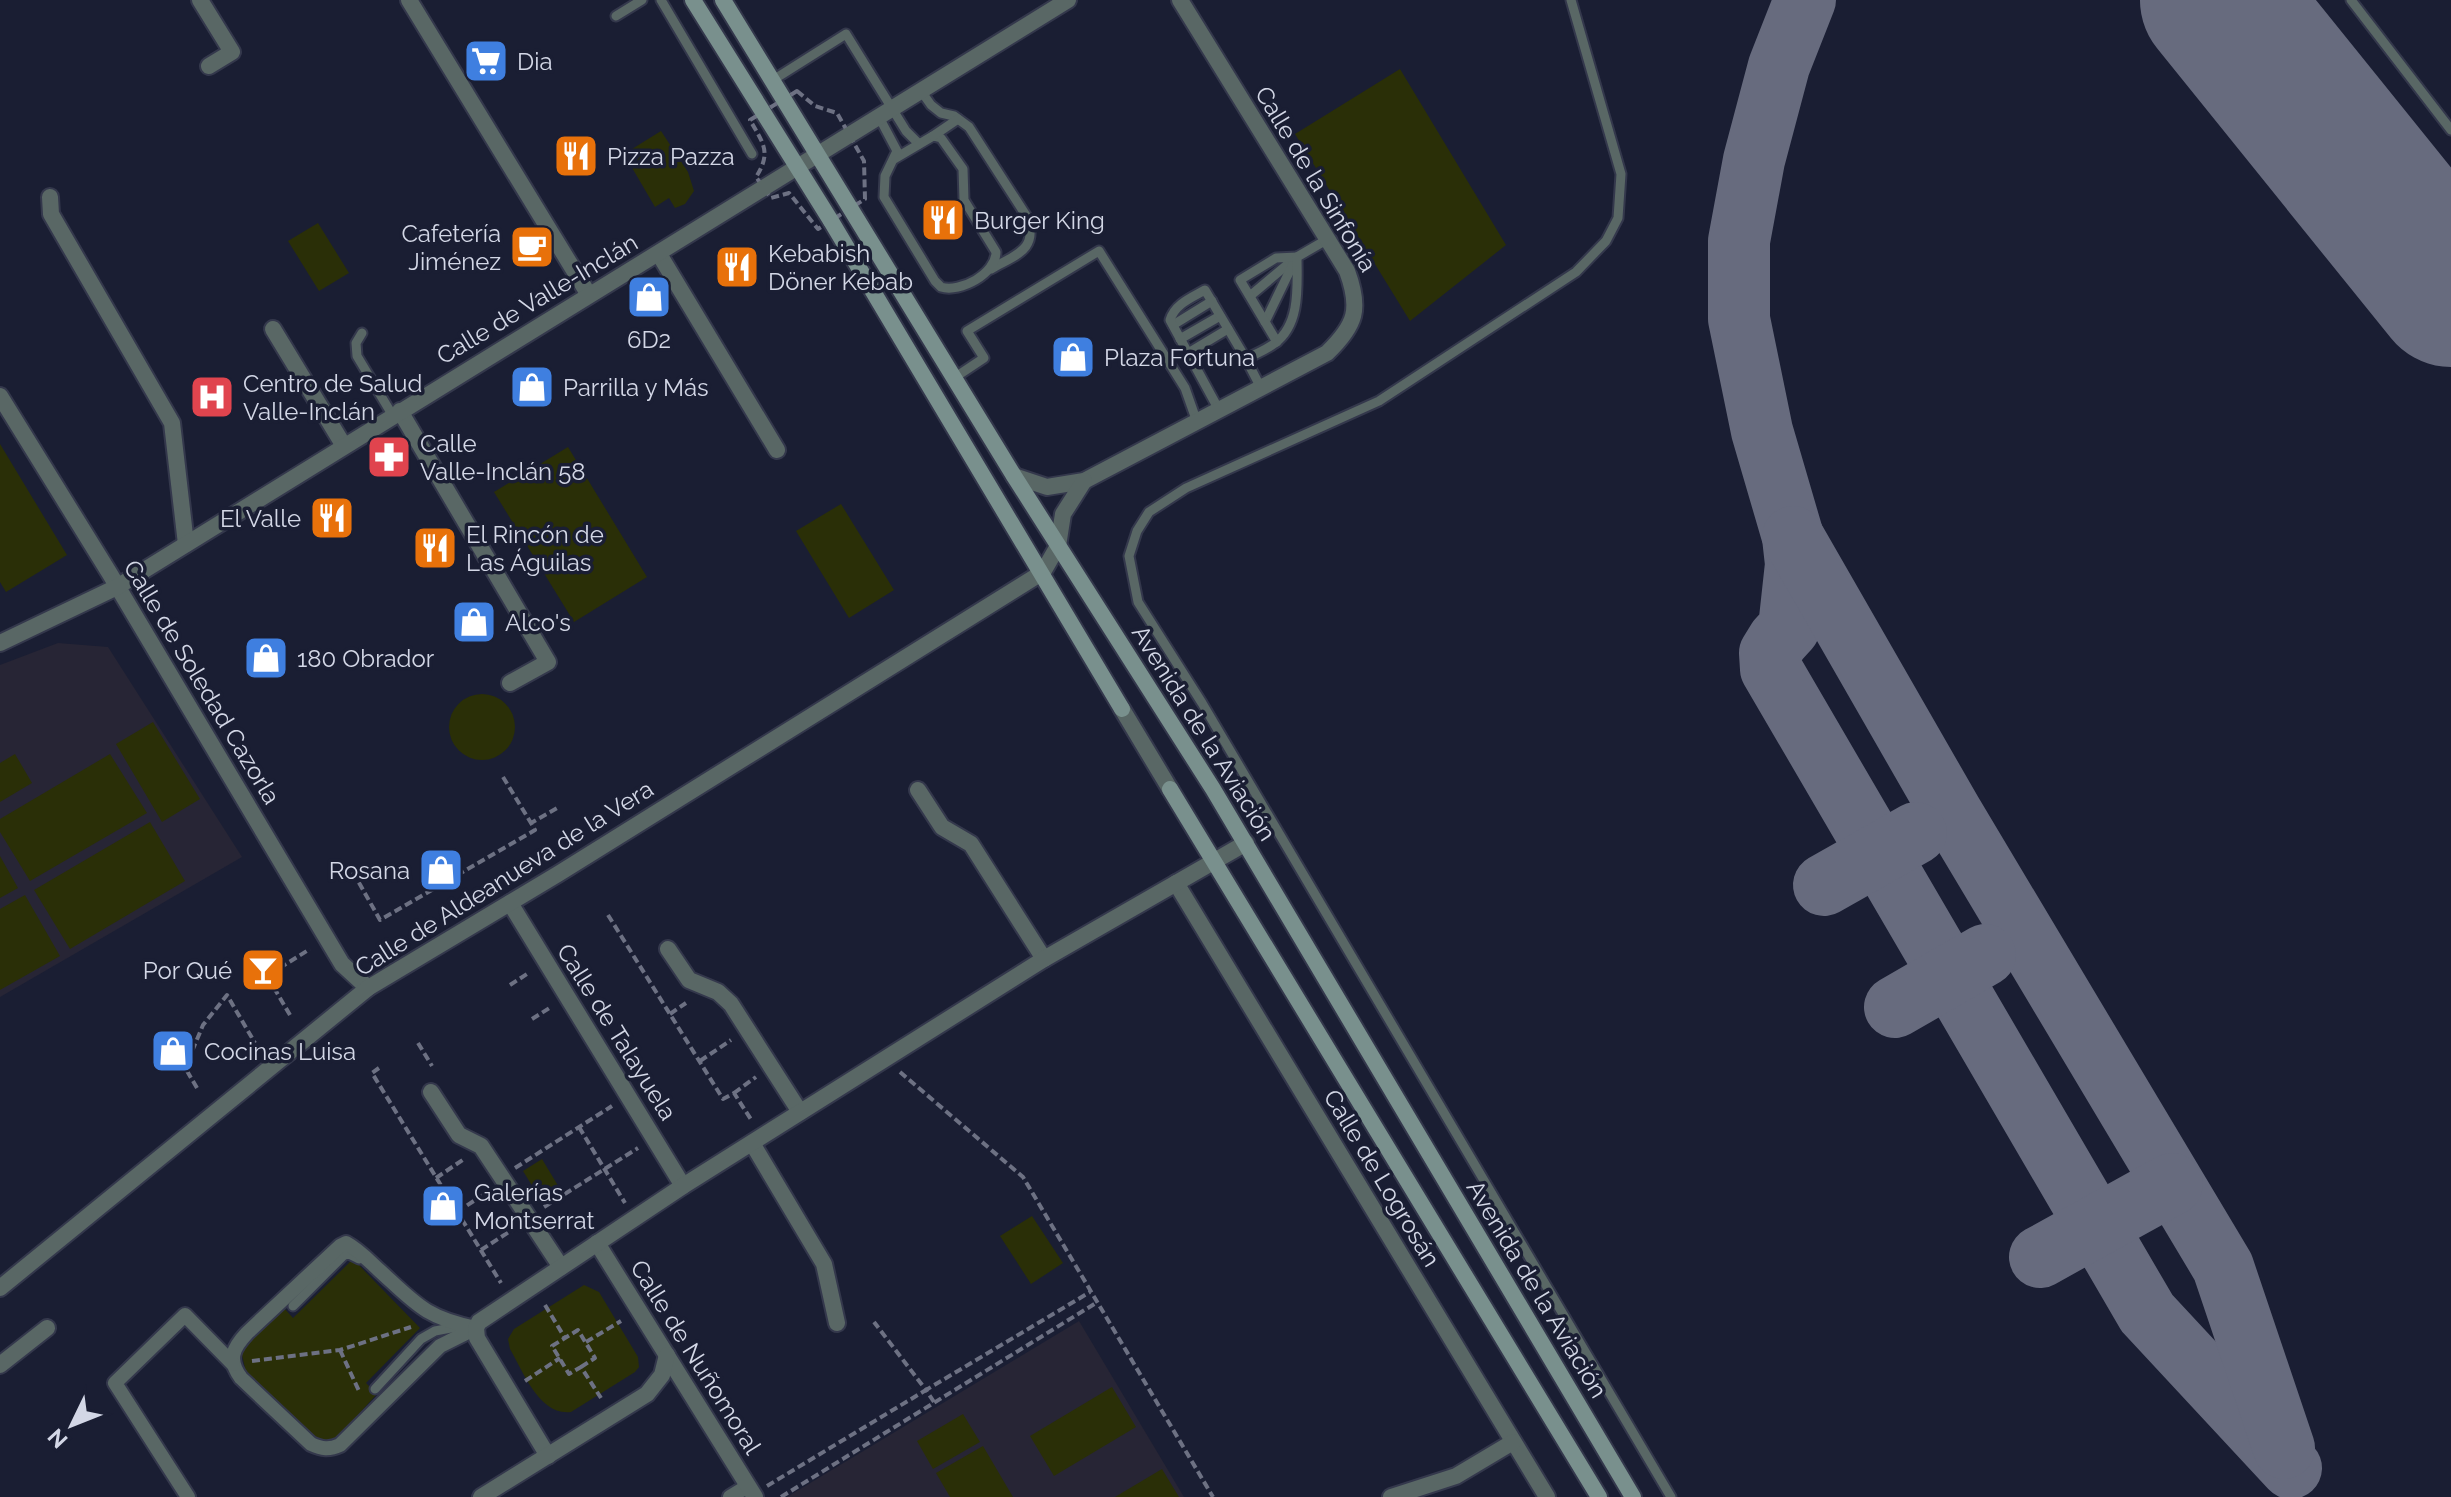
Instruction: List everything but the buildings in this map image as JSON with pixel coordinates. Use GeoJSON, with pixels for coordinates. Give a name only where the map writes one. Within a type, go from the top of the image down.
{"type":"FeatureCollection","features":[{"type":"Feature","properties":{"kind":"main road"},"geometry":{"type":"LineString","coordinates":[[693,0],[1043,572],[1122,709]]}},
{"type":"Feature","properties":{"kind":"main road","name":"Avenida de la Aviación"},"geometry":{"type":"LineString","coordinates":[[723,0],[1014,476],[1246,843],[1633,1497]]}},
{"type":"Feature","properties":{"kind":"main road"},"geometry":{"type":"LineString","coordinates":[[1170,789],[1599,1497]]}},
{"type":"Feature","properties":{"kind":"street"},"geometry":{"type":"LineString","coordinates":[[200,0],[232,52],[209,66]]}},
{"type":"Feature","properties":{"kind":"street"},"geometry":{"type":"LineString","coordinates":[[409,0],[589,295]]}},
{"type":"Feature","properties":{"kind":"street","name":"Calle de Valle-Inclán"},"geometry":{"type":"LineString","coordinates":[[0,643],[117,587],[1068,0]]}},
{"type":"Feature","properties":{"kind":"street","name":"Calle de la Sinfonía"},"geometry":{"type":"LineString","coordinates":[[1014,476],[1047,487],[1084,481],[1327,353],[1344,337],[1356,314],[1355,292],[1347,271],[1180,0]]}},
{"type":"Feature","properties":{"kind":"street"},"geometry":{"type":"LineString","coordinates":[[50,197],[51,214],[172,423],[186,544]]}},
{"type":"Feature","properties":{"kind":"street","name":"Calle de Valle-Inclán"},"geometry":{"type":"LineString","coordinates":[[659,254],[777,450]]}},
{"type":"Feature","properties":{"kind":"street"},"geometry":{"type":"LineString","coordinates":[[273,329],[344,446]]}},
{"type":"Feature","properties":{"kind":"street","name":"Calle de Soledad Cazorla"},"geometry":{"type":"LineString","coordinates":[[0,396],[342,964],[368,988]]}},
{"type":"Feature","properties":{"kind":"street"},"geometry":{"type":"LineString","coordinates":[[397,414],[548,662],[510,683]]}},
{"type":"Feature","properties":{"kind":"street"},"geometry":{"type":"LineString","coordinates":[[1058,546],[1063,514],[1084,481]]}},
{"type":"Feature","properties":{"kind":"street","name":"Calle de Aldeanueva de la Vera"},"geometry":{"type":"LineString","coordinates":[[0,1288],[368,988],[1043,572],[1058,546]]}},
{"type":"Feature","properties":{"kind":"street"},"geometry":{"type":"LineString","coordinates":[[1122,709],[1170,789]]}},
{"type":"Feature","properties":{"kind":"street"},"geometry":{"type":"LineString","coordinates":[[918,790],[942,827],[971,844],[1044,959]]}},
{"type":"Feature","properties":{"kind":"street"},"geometry":{"type":"LineString","coordinates":[[476,1328],[440,1319],[423,1310],[346,1243],[247,1333],[234,1348],[233,1364],[235,1371],[311,1444],[321,1449],[340,1445],[440,1346],[476,1328],[487,1316],[683,1186],[754,1134],[800,1112],[1044,959],[1246,843]]}},
{"type":"Feature","properties":{"kind":"street","name":"Calle de Logrosán"},"geometry":{"type":"LineString","coordinates":[[1176,883],[1547,1497]]}},
{"type":"Feature","properties":{"kind":"street","name":"Calle de Talayuela"},"geometry":{"type":"LineString","coordinates":[[510,903],[683,1186]]}},
{"type":"Feature","properties":{"kind":"street"},"geometry":{"type":"LineString","coordinates":[[668,949],[686,977],[718,992],[731,1004],[800,1112]]}},
{"type":"Feature","properties":{"kind":"street"},"geometry":{"type":"LineString","coordinates":[[431,1092],[459,1135],[481,1146],[561,1267]]}},
{"type":"Feature","properties":{"kind":"street"},"geometry":{"type":"LineString","coordinates":[[754,1134],[824,1264],[837,1323]]}},
{"type":"Feature","properties":{"kind":"street","name":"Calle de Nuñomoral"},"geometry":{"type":"LineString","coordinates":[[597,1243],[756,1490]]}},
{"type":"Feature","properties":{"kind":"street"},"geometry":{"type":"LineString","coordinates":[[188,1497],[115,1383],[185,1315],[233,1364]]}},
{"type":"Feature","properties":{"kind":"street"},"geometry":{"type":"LineString","coordinates":[[0,1365],[47,1328]]}},
{"type":"Feature","properties":{"kind":"street"},"geometry":{"type":"LineString","coordinates":[[476,1328],[477,1338],[548,1456]]}},
{"type":"Feature","properties":{"kind":"street"},"geometry":{"type":"LineString","coordinates":[[481,1497],[647,1394],[656,1385],[667,1355]]}},
{"type":"Feature","properties":{"kind":"street"},"geometry":{"type":"LineString","coordinates":[[1391,1497],[1456,1476],[1513,1442]]}},
{"type":"Feature","properties":{"kind":"street"},"geometry":{"type":"LineString","coordinates":[[730,1497],[756,1490]]}},
{"type":"Feature","properties":{"kind":"lane"},"geometry":{"type":"LineString","coordinates":[[616,16],[642,0]]}},
{"type":"Feature","properties":{"kind":"lane"},"geometry":{"type":"LineString","coordinates":[[661,0],[752,154]]}},
{"type":"Feature","properties":{"kind":"lane"},"geometry":{"type":"LineString","coordinates":[[1571,0],[1621,174],[1618,218],[1606,241],[1576,272],[1379,401],[1186,488],[1149,512],[1137,531],[1129,556],[1138,602],[1208,712],[1671,1497]]}},
{"type":"Feature","properties":{"kind":"lane"},"geometry":{"type":"LineString","coordinates":[[2351,0],[2451,130]]}},
{"type":"Feature","properties":{"kind":"lane"},"geometry":{"type":"LineString","coordinates":[[773,80],[846,34],[886,112],[896,144],[897,151],[883,184],[884,197],[935,281],[941,287],[957,289],[1023,250],[1031,241],[1033,232],[1027,217],[969,127],[941,113],[921,91]]}},
{"type":"Feature","properties":{"kind":"lane"},"geometry":{"type":"LineString","coordinates":[[886,112],[919,144]]}},
{"type":"Feature","properties":{"kind":"lane"},"geometry":{"type":"LineString","coordinates":[[894,159],[958,119]]}},
{"type":"Feature","properties":{"kind":"lane"},"geometry":{"type":"LineString","coordinates":[[933,136],[941,138],[963,169],[964,200],[996,252],[988,271]]}},
{"type":"Feature","properties":{"kind":"lane"},"geometry":{"type":"LineString","coordinates":[[1250,296],[1297,257],[1328,239]]}},
{"type":"Feature","properties":{"kind":"lane"},"geometry":{"type":"LineString","coordinates":[[954,378],[984,358],[967,331],[1099,251],[1185,388],[1197,422]]}},
{"type":"Feature","properties":{"kind":"lane"},"geometry":{"type":"LineString","coordinates":[[1277,342],[1240,280],[1276,258],[1297,257]]}},
{"type":"Feature","properties":{"kind":"lane"},"geometry":{"type":"LineString","coordinates":[[1265,322],[1297,257]]}},
{"type":"Feature","properties":{"kind":"lane"},"geometry":{"type":"LineString","coordinates":[[1246,359],[1277,342],[1289,326],[1297,297],[1297,257]]}},
{"type":"Feature","properties":{"kind":"lane"},"geometry":{"type":"LineString","coordinates":[[1219,410],[1170,320],[1176,308],[1205,290],[1261,388]]}},
{"type":"Feature","properties":{"kind":"lane"},"geometry":{"type":"LineString","coordinates":[[1180,339],[1220,316]]}},
{"type":"Feature","properties":{"kind":"lane"},"geometry":{"type":"LineString","coordinates":[[1188,353],[1228,329]]}},
{"type":"Feature","properties":{"kind":"lane"},"geometry":{"type":"LineString","coordinates":[[362,333],[356,343],[357,356],[397,414]]}},
{"type":"Feature","properties":{"kind":"lane"},"geometry":{"type":"LineString","coordinates":[[293,1306],[336,1262],[349,1254],[365,1264],[416,1311],[433,1321],[476,1328]]}},
{"type":"Feature","properties":{"kind":"lane"},"geometry":{"type":"LineString","coordinates":[[375,1389],[421,1339],[435,1331],[456,1327]]}},
{"type":"Feature","properties":{"kind":"path"},"geometry":{"type":"LineString","coordinates":[[353,872],[380,920],[535,830],[503,777]]}},
{"type":"Feature","properties":{"kind":"path"},"geometry":{"type":"LineString","coordinates":[[531,823],[559,807]]}},
{"type":"Feature","properties":{"kind":"path"},"geometry":{"type":"LineString","coordinates":[[608,915],[723,1099],[761,1074]]}},
{"type":"Feature","properties":{"kind":"path"},"geometry":{"type":"LineString","coordinates":[[290,1015],[267,976],[310,949]]}},
{"type":"Feature","properties":{"kind":"path"},"geometry":{"type":"LineString","coordinates":[[510,985],[532,971]]}},
{"type":"Feature","properties":{"kind":"path"},"geometry":{"type":"LineString","coordinates":[[197,1088],[180,1059],[193,1049],[203,1025],[227,995],[255,1043]]}},
{"type":"Feature","properties":{"kind":"path"},"geometry":{"type":"LineString","coordinates":[[670,1014],[686,1003]]}},
{"type":"Feature","properties":{"kind":"path"},"geometry":{"type":"LineString","coordinates":[[532,1019],[553,1006]]}},
{"type":"Feature","properties":{"kind":"path"},"geometry":{"type":"LineString","coordinates":[[700,1061],[738,1034]]}},
{"type":"Feature","properties":{"kind":"path"},"geometry":{"type":"LineString","coordinates":[[418,1043],[432,1066]]}},
{"type":"Feature","properties":{"kind":"path"},"geometry":{"type":"LineString","coordinates":[[379,1068],[372,1073],[501,1283]]}},
{"type":"Feature","properties":{"kind":"path"},"geometry":{"type":"LineString","coordinates":[[900,1072],[1023,1177],[1213,1497]]}},
{"type":"Feature","properties":{"kind":"path"},"geometry":{"type":"LineString","coordinates":[[734,1093],[754,1134]]}},
{"type":"Feature","properties":{"kind":"path"},"geometry":{"type":"LineString","coordinates":[[510,1171],[615,1104]]}},
{"type":"Feature","properties":{"kind":"path"},"geometry":{"type":"LineString","coordinates":[[579,1127],[625,1203]]}},
{"type":"Feature","properties":{"kind":"path"},"geometry":{"type":"LineString","coordinates":[[411,1136],[418,1131]]}},
{"type":"Feature","properties":{"kind":"path"},"geometry":{"type":"LineString","coordinates":[[535,1212],[641,1146]]}},
{"type":"Feature","properties":{"kind":"path"},"geometry":{"type":"LineString","coordinates":[[436,1178],[468,1157]]}},
{"type":"Feature","properties":{"kind":"path"},"geometry":{"type":"LineString","coordinates":[[457,1212],[495,1187]]}},
{"type":"Feature","properties":{"kind":"path"},"geometry":{"type":"LineString","coordinates":[[481,1250],[519,1226]]}},
{"type":"Feature","properties":{"kind":"path"},"geometry":{"type":"LineString","coordinates":[[756,1490],[1090,1292]]}},
{"type":"Feature","properties":{"kind":"path"},"geometry":{"type":"LineString","coordinates":[[781,1497],[1096,1303]]}},
{"type":"Feature","properties":{"kind":"path"},"geometry":{"type":"LineString","coordinates":[[545,1305],[565,1338]]}},
{"type":"Feature","properties":{"kind":"path"},"geometry":{"type":"LineString","coordinates":[[233,1364],[340,1350],[433,1321]]}},
{"type":"Feature","properties":{"kind":"path"},"geometry":{"type":"LineString","coordinates":[[586,1342],[621,1321]]}},
{"type":"Feature","properties":{"kind":"path"},"geometry":{"type":"LineString","coordinates":[[874,1322],[934,1403]]}},
{"type":"Feature","properties":{"kind":"path"},"geometry":{"type":"LineString","coordinates":[[578,1330],[595,1358],[569,1374],[552,1346],[565,1338],[578,1330]]}},
{"type":"Feature","properties":{"kind":"path"},"geometry":{"type":"LineString","coordinates":[[340,1350],[356,1387],[376,1409]]}},
{"type":"Feature","properties":{"kind":"path"},"geometry":{"type":"LineString","coordinates":[[523,1382],[560,1358]]}},
{"type":"Feature","properties":{"kind":"path"},"geometry":{"type":"LineString","coordinates":[[581,1367],[601,1398]]}},
{"type":"Feature","properties":{"kind":"shaded area"},"geometry":{"type":"Polygon","coordinates":[[[58,643],[108,647],[242,857],[0,997],[0,665],[58,643]]]}},
{"type":"Feature","properties":{"kind":"shaded area"},"geometry":{"type":"Polygon","coordinates":[[[1079,1321],[1184,1497],[787,1497],[1079,1321]]]}},
{"type":"Feature","properties":{"kind":"green space"},"geometry":{"type":"Polygon","coordinates":[[[1400,69],[1506,245],[1410,321],[1295,134],[1400,69]]]}},
{"type":"Feature","properties":{"kind":"green space"},"geometry":{"type":"Polygon","coordinates":[[[661,131],[688,172],[694,191],[685,204],[675,208],[669,198],[655,207],[624,154],[661,131]]]}},
{"type":"Feature","properties":{"kind":"green space"},"geometry":{"type":"Polygon","coordinates":[[[318,223],[349,273],[319,291],[288,241],[318,223]]]}},
{"type":"Feature","properties":{"kind":"green space"},"geometry":{"type":"Polygon","coordinates":[[[0,444],[67,555],[6,592],[0,582],[0,444]]]}},
{"type":"Feature","properties":{"kind":"green space"},"geometry":{"type":"Polygon","coordinates":[[[568,447],[647,577],[574,622],[494,492],[568,447]]]}},
{"type":"Feature","properties":{"kind":"green space"},"geometry":{"type":"Polygon","coordinates":[[[841,504],[894,590],[849,618],[796,531],[841,504]]]}},
{"type":"Feature","properties":{"kind":"green space"},"geometry":{"type":"Polygon","coordinates":[[[482,694],[495,697],[505,704],[512,714],[515,727],[512,740],[505,750],[495,757],[482,760],[469,757],[459,750],[452,740],[449,727],[452,714],[459,704],[469,697],[482,694]]]}},
{"type":"Feature","properties":{"kind":"green space"},"geometry":{"type":"Polygon","coordinates":[[[153,722],[200,799],[162,822],[116,744],[153,722]]]}},
{"type":"Feature","properties":{"kind":"green space"},"geometry":{"type":"Polygon","coordinates":[[[15,754],[32,783],[0,802],[0,763],[15,754]]]}},
{"type":"Feature","properties":{"kind":"green space"},"geometry":{"type":"Polygon","coordinates":[[[110,754],[147,813],[30,881],[0,832],[0,819],[110,754]]]}},
{"type":"Feature","properties":{"kind":"green space"},"geometry":{"type":"Polygon","coordinates":[[[150,822],[185,881],[70,949],[34,890],[150,822]]]}},
{"type":"Feature","properties":{"kind":"green space"},"geometry":{"type":"Polygon","coordinates":[[[0,856],[18,888],[0,898],[0,856]]]}},
{"type":"Feature","properties":{"kind":"green space"},"geometry":{"type":"Polygon","coordinates":[[[25,895],[60,956],[0,990],[0,909],[25,895]]]}},
{"type":"Feature","properties":{"kind":"green space"},"geometry":{"type":"Polygon","coordinates":[[[542,1159],[560,1189],[541,1200],[523,1171],[542,1159]]]}},
{"type":"Feature","properties":{"kind":"green space"},"geometry":{"type":"Polygon","coordinates":[[[1032,1216],[1063,1263],[1031,1284],[1000,1236],[1032,1216]]]}},
{"type":"Feature","properties":{"kind":"green space"},"geometry":{"type":"Polygon","coordinates":[[[353,1259],[420,1328],[366,1383],[377,1394],[333,1442],[317,1440],[246,1372],[241,1351],[284,1308],[293,1318],[353,1259]]]}},
{"type":"Feature","properties":{"kind":"green space"},"geometry":{"type":"Polygon","coordinates":[[[584,1285],[599,1292],[638,1357],[639,1367],[571,1412],[560,1411],[541,1400],[533,1390],[510,1349],[508,1339],[514,1329],[584,1285]]]}},
{"type":"Feature","properties":{"kind":"green space"},"geometry":{"type":"Polygon","coordinates":[[[1112,1387],[1136,1427],[1054,1476],[1030,1436],[1112,1387]]]}},
{"type":"Feature","properties":{"kind":"green space"},"geometry":{"type":"Polygon","coordinates":[[[963,1414],[980,1442],[933,1469],[917,1441],[963,1414]]]}},
{"type":"Feature","properties":{"kind":"green space"},"geometry":{"type":"Polygon","coordinates":[[[983,1446],[1013,1497],[950,1497],[936,1473],[983,1446]]]}},
{"type":"Feature","properties":{"kind":"green space"},"geometry":{"type":"Polygon","coordinates":[[[1162,1469],[1179,1497],[1115,1497],[1162,1469]]]}},
{"type":"Feature","properties":{"kind":"taxiway"},"geometry":{"type":"LineString","coordinates":[[1805,0],[1779,66],[1754,160],[1739,241],[1739,319],[1762,431],[1793,537],[1796,564],[1789,628],[1770,653],[1771,669],[2147,1313],[2291,1468]]}},
{"type":"Feature","properties":{"kind":"taxiway"},"geometry":{"type":"LineString","coordinates":[[1793,537],[1951,812],[2223,1267],[2284,1448]]}},
{"type":"Feature","properties":{"kind":"taxiway"},"geometry":{"type":"LineString","coordinates":[[1824,885],[1916,833]]}},
{"type":"Feature","properties":{"kind":"taxiway"},"geometry":{"type":"LineString","coordinates":[[1895,1007],[1985,955]]}},
{"type":"Feature","properties":{"kind":"taxiway"},"geometry":{"type":"LineString","coordinates":[[2040,1257],[2172,1184]]}},
{"type":"Feature","properties":{"kind":"runway"},"geometry":{"type":"LineString","coordinates":[[2217,0],[2451,290]]}},
{"type":"Feature","properties":{"kind":"place","name":"Dia"},"geometry":{"type":"Point","coordinates":[486,61]}},
{"type":"Feature","properties":{"kind":"place","name":"Pizza Pazza"},"geometry":{"type":"Point","coordinates":[576,156]}},
{"type":"Feature","properties":{"kind":"place","name":"Burger King"},"geometry":{"type":"Point","coordinates":[943,220]}},
{"type":"Feature","properties":{"kind":"place","name":"Cafetería Jiménez"},"geometry":{"type":"Point","coordinates":[532,247]}},
{"type":"Feature","properties":{"kind":"place","name":"Kebabish Döner Kebab"},"geometry":{"type":"Point","coordinates":[737,267]}},
{"type":"Feature","properties":{"kind":"place","name":"6D2"},"geometry":{"type":"Point","coordinates":[649,297]}},
{"type":"Feature","properties":{"kind":"place","name":"Plaza Fortuna"},"geometry":{"type":"Point","coordinates":[1073,357]}},
{"type":"Feature","properties":{"kind":"place","name":"Parrilla y Más"},"geometry":{"type":"Point","coordinates":[532,387]}},
{"type":"Feature","properties":{"kind":"place","name":"Centro de Salud Valle-Inclán"},"geometry":{"type":"Point","coordinates":[212,397]}},
{"type":"Feature","properties":{"kind":"place","name":"Calle Valle-Inclán 58"},"geometry":{"type":"Point","coordinates":[389,457]}},
{"type":"Feature","properties":{"kind":"place","name":"El Valle"},"geometry":{"type":"Point","coordinates":[332,518]}},
{"type":"Feature","properties":{"kind":"place","name":"El Rincón de Las Águilas"},"geometry":{"type":"Point","coordinates":[435,548]}},
{"type":"Feature","properties":{"kind":"place","name":"Alco's"},"geometry":{"type":"Point","coordinates":[474,622]}},
{"type":"Feature","properties":{"kind":"place","name":"180 Obrador"},"geometry":{"type":"Point","coordinates":[266,658]}},
{"type":"Feature","properties":{"kind":"place","name":"Rosana"},"geometry":{"type":"Point","coordinates":[441,870]}},
{"type":"Feature","properties":{"kind":"place","name":"Por Qué"},"geometry":{"type":"Point","coordinates":[263,970]}},
{"type":"Feature","properties":{"kind":"place","name":"Cocinas Luisa"},"geometry":{"type":"Point","coordinates":[173,1051]}},
{"type":"Feature","properties":{"kind":"place","name":"Galerías Montserrat"},"geometry":{"type":"Point","coordinates":[443,1206]}}]}
